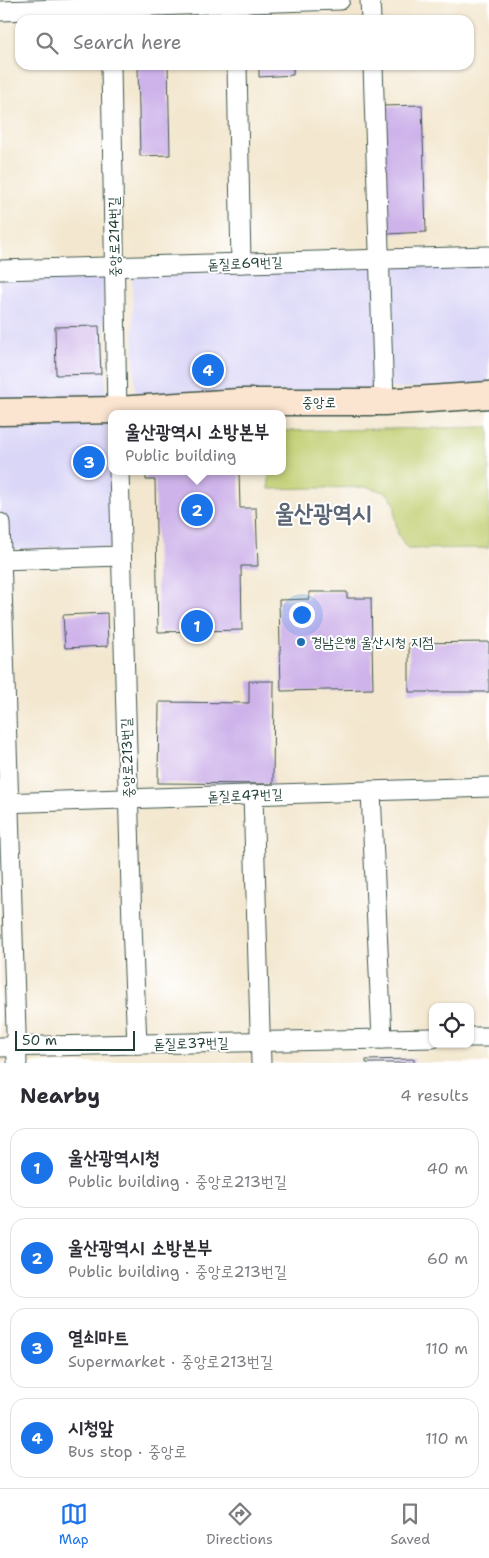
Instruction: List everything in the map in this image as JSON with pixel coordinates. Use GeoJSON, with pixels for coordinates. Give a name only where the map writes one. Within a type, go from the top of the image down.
{"type":"FeatureCollection","features":[{"type":"Feature","properties":{"kind":"main road","name":"중앙로"},"geometry":{"type":"LineString","coordinates":[[141,410],[239,402],[384,402],[489,395]]}},
{"type":"Feature","properties":{"kind":"main road","name":"중앙로"},"geometry":{"type":"LineString","coordinates":[[0,412],[108,412]]}},
{"type":"Feature","properties":{"kind":"street"},"geometry":{"type":"LineString","coordinates":[[0,11],[236,8],[340,0]]}},
{"type":"Feature","properties":{"kind":"street"},"geometry":{"type":"LineString","coordinates":[[370,0],[371,15]]}},
{"type":"Feature","properties":{"kind":"street","name":"중앙로214번길"},"geometry":{"type":"LineString","coordinates":[[111,70],[117,410]]}},
{"type":"Feature","properties":{"kind":"street"},"geometry":{"type":"LineString","coordinates":[[237,70],[241,263]]}},
{"type":"Feature","properties":{"kind":"street"},"geometry":{"type":"LineString","coordinates":[[372,70],[384,402]]}},
{"type":"Feature","properties":{"kind":"street","name":"돋질로69번길"},"geometry":{"type":"LineString","coordinates":[[0,270],[489,256]]}},
{"type":"Feature","properties":{"kind":"street","name":"중앙로213번길"},"geometry":{"type":"LineString","coordinates":[[119,475],[137,1044]]}},
{"type":"Feature","properties":{"kind":"street"},"geometry":{"type":"LineString","coordinates":[[0,523],[4,803],[11,1053]]}},
{"type":"Feature","properties":{"kind":"street"},"geometry":{"type":"LineString","coordinates":[[1,560],[121,556]]}},
{"type":"Feature","properties":{"kind":"street","name":"돋질로47번길"},"geometry":{"type":"LineString","coordinates":[[4,803],[489,787]]}},
{"type":"Feature","properties":{"kind":"street"},"geometry":{"type":"LineString","coordinates":[[371,791],[382,1039]]}},
{"type":"Feature","properties":{"kind":"street"},"geometry":{"type":"LineString","coordinates":[[253,795],[260,1063]]}},
{"type":"Feature","properties":{"kind":"street"},"geometry":{"type":"LineString","coordinates":[[474,1037],[489,1037]]}},
{"type":"Feature","properties":{"kind":"street","name":"돋질로37번길"},"geometry":{"type":"LineString","coordinates":[[11,1053],[137,1044],[429,1038]]}},
{"type":"Feature","properties":{"kind":"shaded area"},"geometry":{"type":"Polygon","coordinates":[[[489,263],[489,385],[135,397],[132,275],[489,263]]]}},
{"type":"Feature","properties":{"kind":"shaded area"},"geometry":{"type":"Polygon","coordinates":[[[104,276],[106,398],[0,402],[0,279],[104,276]]]}},
{"type":"Feature","properties":{"kind":"shaded area"},"geometry":{"type":"Polygon","coordinates":[[[108,417],[108,475],[110,475],[113,548],[0,549],[0,422],[108,417]]]}},
{"type":"Feature","properties":{"kind":"green space"},"geometry":{"type":"Polygon","coordinates":[[[489,427],[489,548],[407,549],[398,534],[395,504],[387,493],[367,487],[269,489],[269,475],[286,475],[286,431],[489,427]]]}},
{"type":"Feature","properties":{"kind":"building"},"geometry":{"type":"Polygon","coordinates":[[[138,70],[168,70],[170,155],[140,156],[138,70]]]}},
{"type":"Feature","properties":{"kind":"building"},"geometry":{"type":"Polygon","coordinates":[[[259,70],[293,70],[293,75],[259,77],[259,70]]]}},
{"type":"Feature","properties":{"kind":"building"},"geometry":{"type":"Polygon","coordinates":[[[422,105],[426,232],[387,234],[383,106],[422,105]]]}},
{"type":"Feature","properties":{"kind":"building"},"geometry":{"type":"Polygon","coordinates":[[[99,326],[101,374],[56,375],[55,327],[99,326]]]}},
{"type":"Feature","properties":{"kind":"building"},"geometry":{"type":"Polygon","coordinates":[[[146,475],[239,475],[240,508],[256,508],[258,566],[241,566],[242,630],[158,632],[155,480],[146,480],[146,475]]]}},
{"type":"Feature","properties":{"kind":"building"},"geometry":{"type":"Polygon","coordinates":[[[309,592],[347,592],[347,598],[371,598],[373,689],[281,691],[279,600],[309,599],[309,592]]]}},
{"type":"Feature","properties":{"kind":"building"},"geometry":{"type":"Polygon","coordinates":[[[107,613],[108,646],[65,648],[63,615],[107,613]]]}},
{"type":"Feature","properties":{"kind":"building"},"geometry":{"type":"Polygon","coordinates":[[[489,642],[489,692],[409,692],[409,643],[489,642]]]}},
{"type":"Feature","properties":{"kind":"building"},"geometry":{"type":"Polygon","coordinates":[[[249,681],[274,681],[273,784],[158,783],[159,702],[249,703],[249,681]]]}},
{"type":"Feature","properties":{"kind":"building"},"geometry":{"type":"Polygon","coordinates":[[[414,1059],[414,1063],[366,1063],[366,1060],[414,1059]]]}},
{"type":"Feature","properties":{"kind":"place","name":"시청앞"},"geometry":{"type":"Point","coordinates":[208,370]}},
{"type":"Feature","properties":{"kind":"place","name":"열쇠마트"},"geometry":{"type":"Point","coordinates":[89,462]}},
{"type":"Feature","properties":{"kind":"place","name":"울산광역시 소방본부"},"geometry":{"type":"Point","coordinates":[197,510]}},
{"type":"Feature","properties":{"kind":"place","name":"울산광역시청"},"geometry":{"type":"Point","coordinates":[197,626]}},
{"type":"Feature","properties":{"kind":"place","name":"경남은행 울산시청 지점"},"geometry":{"type":"Point","coordinates":[301,642]}},
{"type":"Feature","properties":{"kind":"district","name":"울산광역시"},"geometry":{"type":"Point","coordinates":[323,513]}}]}
